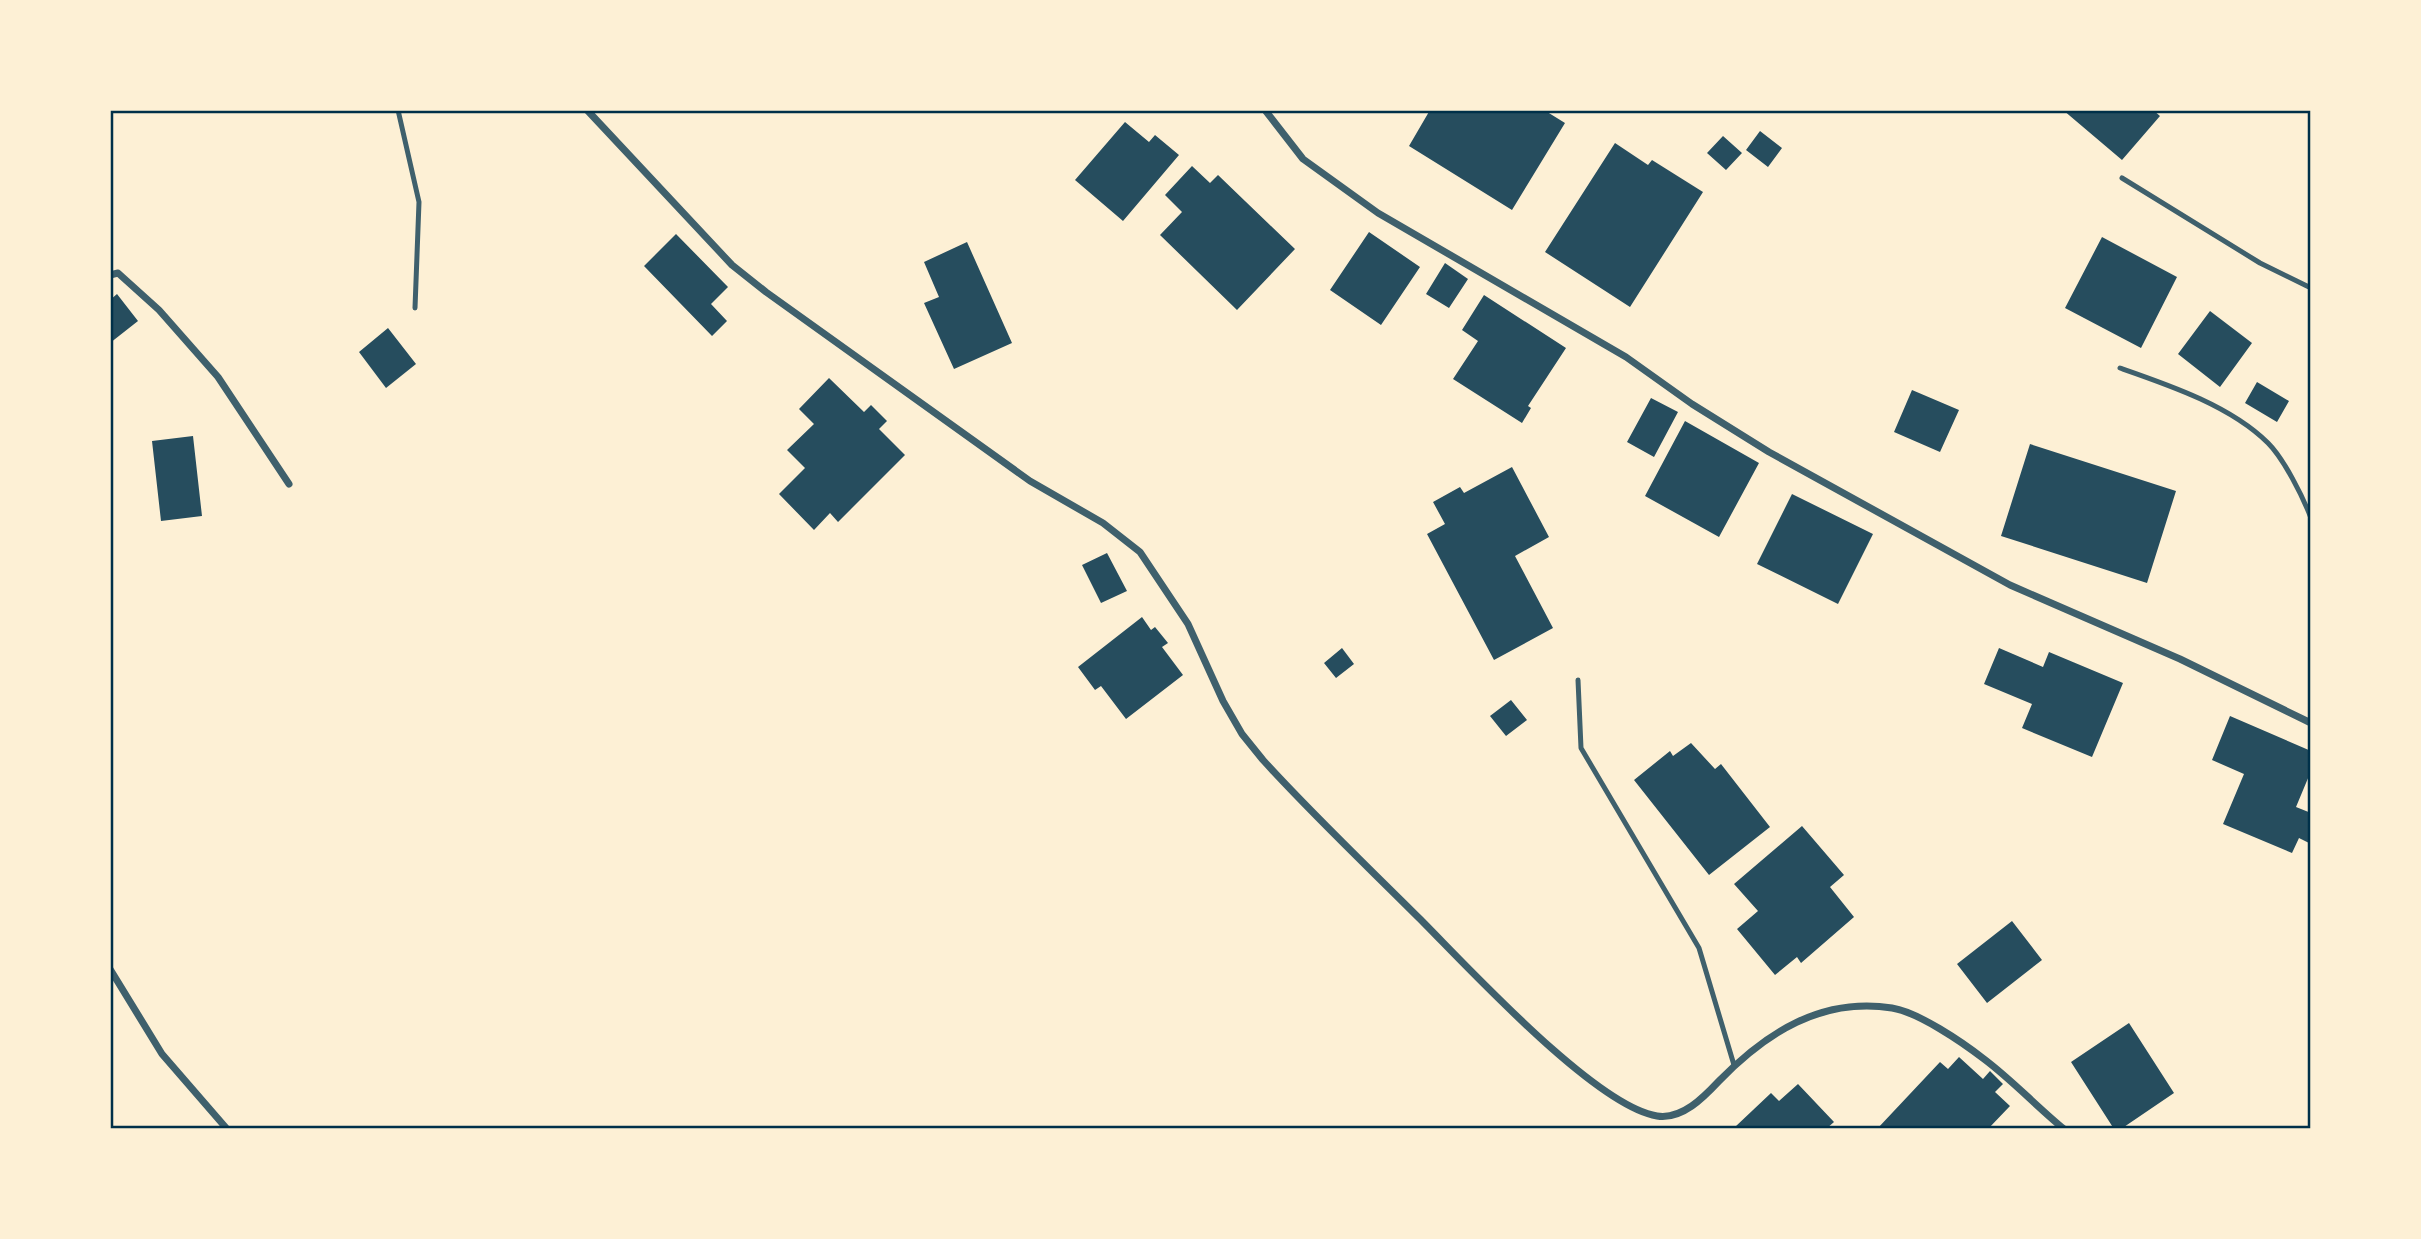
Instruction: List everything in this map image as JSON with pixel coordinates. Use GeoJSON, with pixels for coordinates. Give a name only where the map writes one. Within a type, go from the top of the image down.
{"type":"FeatureCollection","features":[{"type":"Feature","properties":{"kind":"street"},"geometry":{"type":"LineString","coordinates":[[587,110],[732,265],[801,319],[1030,481],[1103,523],[1140,552],[1188,624],[1223,701],[1249,743],[1291,791],[1540,1038],[1613,1095],[1637,1110],[1658,1116],[1672,1115],[1688,1109],[1734,1065],[1771,1035],[1817,1012],[1840,1007],[1893,1008],[1947,1034],[1985,1059],[2064,1129]]}},
{"type":"Feature","properties":{"kind":"street"},"geometry":{"type":"LineString","coordinates":[[1265,110],[1303,159],[1378,213],[1626,357],[1692,404],[1769,452],[2010,585],[2180,659],[2311,723]]}},
{"type":"Feature","properties":{"kind":"street"},"geometry":{"type":"LineString","coordinates":[[110,275],[118,273],[159,310],[218,377],[289,484]]}},
{"type":"Feature","properties":{"kind":"street"},"geometry":{"type":"LineString","coordinates":[[110,970],[162,1054],[228,1129]]}},
{"type":"Feature","properties":{"kind":"lane"},"geometry":{"type":"LineString","coordinates":[[398,110],[419,202],[415,307]]}},
{"type":"Feature","properties":{"kind":"lane"},"geometry":{"type":"LineString","coordinates":[[2122,178],[2260,263],[2311,288]]}},
{"type":"Feature","properties":{"kind":"lane"},"geometry":{"type":"LineString","coordinates":[[2120,368],[2188,392],[2269,444],[2305,502],[2311,518]]}},
{"type":"Feature","properties":{"kind":"lane"},"geometry":{"type":"LineString","coordinates":[[1578,680],[1581,748],[1699,948],[1734,1065]]}},
{"type":"Feature","properties":{"kind":"building"},"geometry":{"type":"Polygon","coordinates":[[[1430,110],[1544,110],[1565,123],[1512,210],[1409,146],[1430,110]]]}},
{"type":"Feature","properties":{"kind":"building"},"geometry":{"type":"Polygon","coordinates":[[[2063,110],[2153,110],[2160,116],[2122,160],[2063,110]]]}},
{"type":"Feature","properties":{"kind":"building"},"geometry":{"type":"Polygon","coordinates":[[[1125,122],[1149,142],[1155,135],[1179,155],[1123,221],[1075,180],[1125,122]]]}},
{"type":"Feature","properties":{"kind":"building"},"geometry":{"type":"Polygon","coordinates":[[[1760,131],[1782,148],[1768,167],[1746,150],[1760,131]]]}},
{"type":"Feature","properties":{"kind":"building"},"geometry":{"type":"Polygon","coordinates":[[[1723,136],[1742,153],[1726,170],[1707,153],[1723,136]]]}},
{"type":"Feature","properties":{"kind":"building"},"geometry":{"type":"Polygon","coordinates":[[[1615,143],[1648,165],[1652,160],[1703,192],[1630,307],[1545,252],[1615,143]]]}},
{"type":"Feature","properties":{"kind":"building"},"geometry":{"type":"Polygon","coordinates":[[[1192,166],[1210,183],[1218,175],[1295,249],[1237,310],[1160,235],[1182,212],[1165,195],[1192,166]]]}},
{"type":"Feature","properties":{"kind":"building"},"geometry":{"type":"Polygon","coordinates":[[[1369,232],[1420,267],[1381,325],[1330,290],[1369,232]]]}},
{"type":"Feature","properties":{"kind":"building"},"geometry":{"type":"Polygon","coordinates":[[[676,234],[728,287],[711,304],[727,321],[712,336],[644,266],[676,234]]]}},
{"type":"Feature","properties":{"kind":"building"},"geometry":{"type":"Polygon","coordinates":[[[2102,237],[2177,277],[2141,348],[2065,308],[2102,237]]]}},
{"type":"Feature","properties":{"kind":"building"},"geometry":{"type":"Polygon","coordinates":[[[967,242],[1012,343],[954,369],[924,303],[939,297],[924,262],[967,242]]]}},
{"type":"Feature","properties":{"kind":"building"},"geometry":{"type":"Polygon","coordinates":[[[1445,263],[1468,279],[1449,308],[1426,294],[1445,263]]]}},
{"type":"Feature","properties":{"kind":"building"},"geometry":{"type":"Polygon","coordinates":[[[117,294],[138,321],[110,343],[110,300],[117,294]]]}},
{"type":"Feature","properties":{"kind":"building"},"geometry":{"type":"Polygon","coordinates":[[[1484,295],[1566,348],[1528,406],[1531,408],[1522,423],[1453,379],[1478,341],[1462,330],[1484,295]]]}},
{"type":"Feature","properties":{"kind":"building"},"geometry":{"type":"Polygon","coordinates":[[[2210,311],[2252,343],[2220,387],[2178,354],[2210,311]]]}},
{"type":"Feature","properties":{"kind":"building"},"geometry":{"type":"Polygon","coordinates":[[[388,328],[416,364],[386,388],[359,352],[388,328]]]}},
{"type":"Feature","properties":{"kind":"building"},"geometry":{"type":"Polygon","coordinates":[[[829,378],[864,412],[871,405],[887,421],[879,429],[905,455],[838,522],[830,513],[814,530],[779,494],[805,468],[787,450],[814,424],[799,409],[829,378]]]}},
{"type":"Feature","properties":{"kind":"building"},"geometry":{"type":"Polygon","coordinates":[[[2257,382],[2289,401],[2277,422],[2245,403],[2257,382]]]}},
{"type":"Feature","properties":{"kind":"building"},"geometry":{"type":"Polygon","coordinates":[[[1912,390],[1959,410],[1940,452],[1894,432],[1912,390]]]}},
{"type":"Feature","properties":{"kind":"building"},"geometry":{"type":"Polygon","coordinates":[[[1651,398],[1678,412],[1654,457],[1627,442],[1651,398]]]}},
{"type":"Feature","properties":{"kind":"building"},"geometry":{"type":"Polygon","coordinates":[[[1685,421],[1759,463],[1719,537],[1645,496],[1685,421]]]}},
{"type":"Feature","properties":{"kind":"building"},"geometry":{"type":"Polygon","coordinates":[[[193,436],[202,516],[161,521],[152,441],[193,436]]]}},
{"type":"Feature","properties":{"kind":"building"},"geometry":{"type":"Polygon","coordinates":[[[2030,444],[2176,491],[2147,583],[2001,536],[2030,444]]]}},
{"type":"Feature","properties":{"kind":"building"},"geometry":{"type":"Polygon","coordinates":[[[1512,467],[1549,537],[1515,556],[1553,628],[1494,660],[1427,534],[1445,524],[1433,502],[1460,487],[1464,493],[1512,467]]]}},
{"type":"Feature","properties":{"kind":"building"},"geometry":{"type":"Polygon","coordinates":[[[1792,494],[1873,534],[1838,604],[1757,564],[1792,494]]]}},
{"type":"Feature","properties":{"kind":"building"},"geometry":{"type":"Polygon","coordinates":[[[1107,553],[1127,591],[1101,603],[1082,565],[1107,553]]]}},
{"type":"Feature","properties":{"kind":"building"},"geometry":{"type":"Polygon","coordinates":[[[1142,617],[1151,630],[1155,627],[1168,643],[1162,647],[1183,675],[1126,719],[1101,686],[1095,690],[1078,667],[1142,617]]]}},
{"type":"Feature","properties":{"kind":"building"},"geometry":{"type":"Polygon","coordinates":[[[1342,648],[1354,664],[1336,678],[1324,663],[1342,648]]]}},
{"type":"Feature","properties":{"kind":"building"},"geometry":{"type":"Polygon","coordinates":[[[1999,648],[2043,667],[2049,652],[2123,683],[2092,757],[2022,728],[2032,704],[1984,684],[1999,648]]]}},
{"type":"Feature","properties":{"kind":"building"},"geometry":{"type":"Polygon","coordinates":[[[1511,700],[1527,720],[1506,736],[1490,716],[1511,700]]]}},
{"type":"Feature","properties":{"kind":"building"},"geometry":{"type":"Polygon","coordinates":[[[2230,716],[2311,751],[2311,771],[2296,807],[2311,813],[2311,838],[2309,843],[2299,838],[2292,853],[2223,824],[2244,774],[2212,760],[2230,716]]]}},
{"type":"Feature","properties":{"kind":"building"},"geometry":{"type":"Polygon","coordinates":[[[1691,743],[1715,769],[1721,764],[1770,827],[1709,875],[1634,780],[1670,751],[1673,756],[1691,743]]]}},
{"type":"Feature","properties":{"kind":"building"},"geometry":{"type":"Polygon","coordinates":[[[1802,826],[1844,875],[1830,887],[1854,917],[1801,963],[1797,957],[1775,975],[1737,929],[1758,911],[1734,884],[1802,826]]]}},
{"type":"Feature","properties":{"kind":"building"},"geometry":{"type":"Polygon","coordinates":[[[2012,921],[2042,960],[1987,1003],[1957,964],[2012,921]]]}},
{"type":"Feature","properties":{"kind":"building"},"geometry":{"type":"Polygon","coordinates":[[[2129,1023],[2174,1093],[2121,1129],[2114,1129],[2071,1062],[2129,1023]]]}},
{"type":"Feature","properties":{"kind":"building"},"geometry":{"type":"Polygon","coordinates":[[[1959,1057],[1983,1079],[1990,1071],[2003,1084],[1995,1092],[2010,1106],[1988,1129],[1877,1129],[1940,1062],[1948,1069],[1959,1057]]]}},
{"type":"Feature","properties":{"kind":"building"},"geometry":{"type":"Polygon","coordinates":[[[1798,1084],[1834,1122],[1826,1129],[1735,1127],[1771,1093],[1779,1101],[1798,1084]]]}}]}
